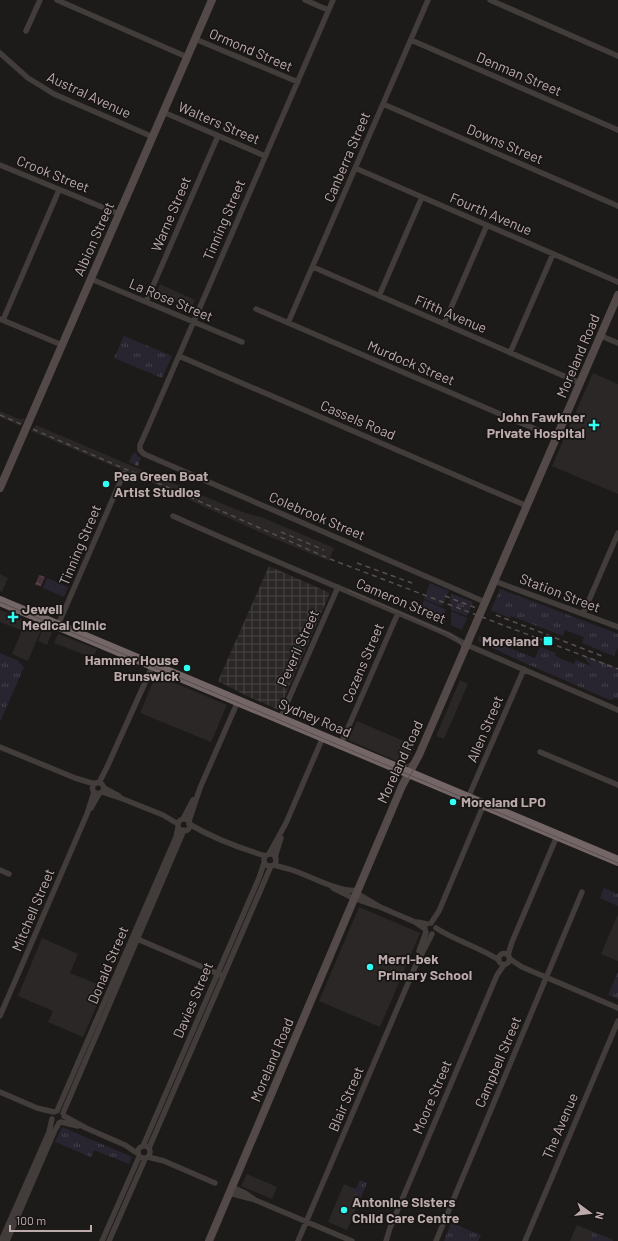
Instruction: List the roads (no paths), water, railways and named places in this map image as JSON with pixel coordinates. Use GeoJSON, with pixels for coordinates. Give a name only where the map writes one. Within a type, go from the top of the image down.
{"type":"FeatureCollection","features":[{"type":"Feature","properties":{"kind":"highway","name":"Sydney Road"},"geometry":{"type":"LineString","coordinates":[[0,601],[618,861]]}},
{"type":"Feature","properties":{"kind":"main road","name":"Albion Street"},"geometry":{"type":"LineString","coordinates":[[0,488],[212,0]]}},
{"type":"Feature","properties":{"kind":"main road","name":"Moreland Road"},"geometry":{"type":"LineString","coordinates":[[209,1241],[404,782],[417,760],[618,295]]}},
{"type":"Feature","properties":{"kind":"street"},"geometry":{"type":"LineString","coordinates":[[26,31],[40,0]]}},
{"type":"Feature","properties":{"kind":"street"},"geometry":{"type":"LineString","coordinates":[[58,0],[187,57]]}},
{"type":"Feature","properties":{"kind":"street"},"geometry":{"type":"LineString","coordinates":[[305,0],[328,10]]}},
{"type":"Feature","properties":{"kind":"street","name":"Tinning Street"},"geometry":{"type":"LineString","coordinates":[[140,450],[140,445],[333,0]]}},
{"type":"Feature","properties":{"kind":"street","name":"Canberra Street"},"geometry":{"type":"LineString","coordinates":[[288,323],[428,0]]}},
{"type":"Feature","properties":{"kind":"street"},"geometry":{"type":"LineString","coordinates":[[490,0],[618,56]]}},
{"type":"Feature","properties":{"kind":"street","name":"Ormond Street"},"geometry":{"type":"LineString","coordinates":[[195,39],[298,82]]}},
{"type":"Feature","properties":{"kind":"street","name":"Denman Street"},"geometry":{"type":"LineString","coordinates":[[411,40],[618,130]]}},
{"type":"Feature","properties":{"kind":"street","name":"Austral Avenue"},"geometry":{"type":"LineString","coordinates":[[0,53],[28,78],[54,94],[153,137]]}},
{"type":"Feature","properties":{"kind":"street","name":"Downs Street"},"geometry":{"type":"LineString","coordinates":[[383,104],[618,206]]}},
{"type":"Feature","properties":{"kind":"street","name":"Walters Street"},"geometry":{"type":"LineString","coordinates":[[163,112],[265,156]]}},
{"type":"Feature","properties":{"kind":"street","name":"Warne Street"},"geometry":{"type":"LineString","coordinates":[[146,302],[218,136]]}},
{"type":"Feature","properties":{"kind":"street","name":"Crook Street"},"geometry":{"type":"LineString","coordinates":[[0,165],[119,214]]}},
{"type":"Feature","properties":{"kind":"street","name":"Fourth Avenue"},"geometry":{"type":"LineString","coordinates":[[355,168],[618,282]]}},
{"type":"Feature","properties":{"kind":"street"},"geometry":{"type":"LineString","coordinates":[[59,190],[1,320],[62,345]]}},
{"type":"Feature","properties":{"kind":"street"},"geometry":{"type":"LineString","coordinates":[[379,296],[422,197]]}},
{"type":"Feature","properties":{"kind":"street"},"geometry":{"type":"LineString","coordinates":[[444,324],[487,225]]}},
{"type":"Feature","properties":{"kind":"street"},"geometry":{"type":"LineString","coordinates":[[510,352],[553,254]]}},
{"type":"Feature","properties":{"kind":"street","name":"Fifth Avenue"},"geometry":{"type":"LineString","coordinates":[[312,267],[580,383]]}},
{"type":"Feature","properties":{"kind":"street","name":"La Rose Street"},"geometry":{"type":"LineString","coordinates":[[91,279],[242,342]]}},
{"type":"Feature","properties":{"kind":"street","name":"Murdock Street"},"geometry":{"type":"LineString","coordinates":[[256,309],[556,438]]}},
{"type":"Feature","properties":{"kind":"street"},"geometry":{"type":"LineString","coordinates":[[600,336],[618,343]]}},
{"type":"Feature","properties":{"kind":"street","name":"Cassels Road"},"geometry":{"type":"LineString","coordinates":[[179,356],[527,506]]}},
{"type":"Feature","properties":{"kind":"street","name":"Colebrook Street"},"geometry":{"type":"LineString","coordinates":[[140,450],[144,454],[485,602]]}},
{"type":"Feature","properties":{"kind":"street","name":"Tinning Street"},"geometry":{"type":"LineString","coordinates":[[58,625],[124,473]]}},
{"type":"Feature","properties":{"kind":"street","name":"Cameron Street"},"geometry":{"type":"LineString","coordinates":[[173,516],[265,557],[449,635],[467,645],[618,710]]}},
{"type":"Feature","properties":{"kind":"street"},"geometry":{"type":"LineString","coordinates":[[583,614],[618,533]]}},
{"type":"Feature","properties":{"kind":"street","name":"Station Street"},"geometry":{"type":"LineString","coordinates":[[494,581],[618,627]]}},
{"type":"Feature","properties":{"kind":"street","name":"Peveril Street"},"geometry":{"type":"LineString","coordinates":[[280,719],[338,587]]}},
{"type":"Feature","properties":{"kind":"street","name":"Cozens Street"},"geometry":{"type":"LineString","coordinates":[[341,744],[398,613]]}},
{"type":"Feature","properties":{"kind":"street","name":"Mitchell Street"},"geometry":{"type":"LineString","coordinates":[[0,1016],[108,765],[153,665]]}},
{"type":"Feature","properties":{"kind":"street","name":"Allen Street"},"geometry":{"type":"LineString","coordinates":[[468,798],[524,669]]}},
{"type":"Feature","properties":{"kind":"street","name":"Donald Street"},"geometry":{"type":"LineString","coordinates":[[135,938],[187,826],[200,788],[238,701]]}},
{"type":"Feature","properties":{"kind":"street","name":"Davies Street"},"geometry":{"type":"LineString","coordinates":[[102,1241],[114,1220],[144,1152],[220,974],[256,884],[270,860],[323,737]]}},
{"type":"Feature","properties":{"kind":"street"},"geometry":{"type":"LineString","coordinates":[[0,747],[180,822],[186,819],[187,826]]}},
{"type":"Feature","properties":{"kind":"street"},"geometry":{"type":"LineString","coordinates":[[540,752],[618,785]]}},
{"type":"Feature","properties":{"kind":"street","name":"Donald Street"},"geometry":{"type":"LineString","coordinates":[[2,1241],[135,938],[176,837],[180,822],[200,788]]}},
{"type":"Feature","properties":{"kind":"street","name":"Blair Street"},"geometry":{"type":"LineString","coordinates":[[415,967],[418,954],[484,804]]}},
{"type":"Feature","properties":{"kind":"street"},"geometry":{"type":"LineString","coordinates":[[180,822],[181,830],[187,826]]}},
{"type":"Feature","properties":{"kind":"street"},"geometry":{"type":"LineString","coordinates":[[187,826],[292,870],[356,894],[380,907],[618,1008]]}},
{"type":"Feature","properties":{"kind":"street","name":"Moore Street"},"geometry":{"type":"LineString","coordinates":[[383,1241],[390,1228],[557,836]]}},
{"type":"Feature","properties":{"kind":"street"},"geometry":{"type":"LineString","coordinates":[[0,870],[9,874]]}},
{"type":"Feature","properties":{"kind":"street"},"geometry":{"type":"LineString","coordinates":[[324,882],[343,889],[354,891],[356,894]]}},
{"type":"Feature","properties":{"kind":"street","name":"Campbell Street"},"geometry":{"type":"LineString","coordinates":[[436,1241],[582,892]]}},
{"type":"Feature","properties":{"kind":"street","name":"Blair Street"},"geometry":{"type":"LineString","coordinates":[[298,1241],[415,967],[435,931],[430,927]]}},
{"type":"Feature","properties":{"kind":"street"},"geometry":{"type":"LineString","coordinates":[[432,934],[448,936]]}},
{"type":"Feature","properties":{"kind":"street"},"geometry":{"type":"LineString","coordinates":[[135,938],[220,974]]}},
{"type":"Feature","properties":{"kind":"street","name":"The Avenue"},"geometry":{"type":"LineString","coordinates":[[525,1241],[618,1021]]}},
{"type":"Feature","properties":{"kind":"street"},"geometry":{"type":"LineString","coordinates":[[0,1092],[215,1183]]}},
{"type":"Feature","properties":{"kind":"street"},"geometry":{"type":"LineString","coordinates":[[57,1115],[56,1123],[60,1122],[86,1128]]}},
{"type":"Feature","properties":{"kind":"street"},"geometry":{"type":"LineString","coordinates":[[57,1115],[60,1122]]}},
{"type":"Feature","properties":{"kind":"street"},"geometry":{"type":"LineString","coordinates":[[7,1241],[55,1130],[60,1122]]}},
{"type":"Feature","properties":{"kind":"street"},"geometry":{"type":"LineString","coordinates":[[231,1190],[352,1241]]}},
{"type":"Feature","properties":{"kind":"street","name":"Davies Street"},"geometry":{"type":"LineString","coordinates":[[109,1241],[114,1220]]}},
{"type":"Feature","properties":{"kind":"street","name":"Moore Street"},"geometry":{"type":"LineString","coordinates":[[386,1241],[390,1228]]}},
{"type":"Feature","properties":{"kind":"water"},"geometry":{"type":"Polygon","coordinates":[[[39,575],[45,577],[41,586],[35,585],[39,575]]]}},
{"type":"Feature","properties":{"kind":"tram line"},"geometry":{"type":"LineString","coordinates":[[210,1241],[388,821],[405,783],[416,766],[463,657],[461,644],[452,635],[348,590]]}},
{"type":"Feature","properties":{"kind":"tram line"},"geometry":{"type":"LineString","coordinates":[[0,602],[618,863]]}},
{"type":"Feature","properties":{"kind":"tram line"},"geometry":{"type":"LineString","coordinates":[[394,765],[401,766],[410,764],[417,756]]}},
{"type":"Feature","properties":{"kind":"railway"},"geometry":{"type":"LineString","coordinates":[[0,415],[330,559],[618,669]]}},
{"type":"Feature","properties":{"kind":"railway"},"geometry":{"type":"LineString","coordinates":[[281,532],[324,550]]}},
{"type":"Feature","properties":{"kind":"railway"},"geometry":{"type":"LineString","coordinates":[[357,563],[412,583]]}},
{"type":"Feature","properties":{"kind":"railway"},"geometry":{"type":"LineString","coordinates":[[445,596],[479,609]]}},
{"type":"Feature","properties":{"kind":"railway"},"geometry":{"type":"LineString","coordinates":[[496,615],[602,656]]}},
{"type":"Feature","properties":{"kind":"place","name":"John Fawkner Private Hospital"},"geometry":{"type":"Point","coordinates":[594,425]}},
{"type":"Feature","properties":{"kind":"place","name":"Pea Green Boat Artist Studios"},"geometry":{"type":"Point","coordinates":[106,484]}},
{"type":"Feature","properties":{"kind":"place","name":"Jewell Medical Clinic"},"geometry":{"type":"Point","coordinates":[13,617]}},
{"type":"Feature","properties":{"kind":"place","name":"Moreland"},"geometry":{"type":"Point","coordinates":[548,641]}},
{"type":"Feature","properties":{"kind":"place","name":"Hammer House Brunswick"},"geometry":{"type":"Point","coordinates":[187,668]}},
{"type":"Feature","properties":{"kind":"place","name":"Moreland LPO"},"geometry":{"type":"Point","coordinates":[453,802]}},
{"type":"Feature","properties":{"kind":"place","name":"Merri-bek Primary School"},"geometry":{"type":"Point","coordinates":[370,967]}},
{"type":"Feature","properties":{"kind":"place","name":"Antonine Sisters Child Care Centre"},"geometry":{"type":"Point","coordinates":[344,1210]}}]}
